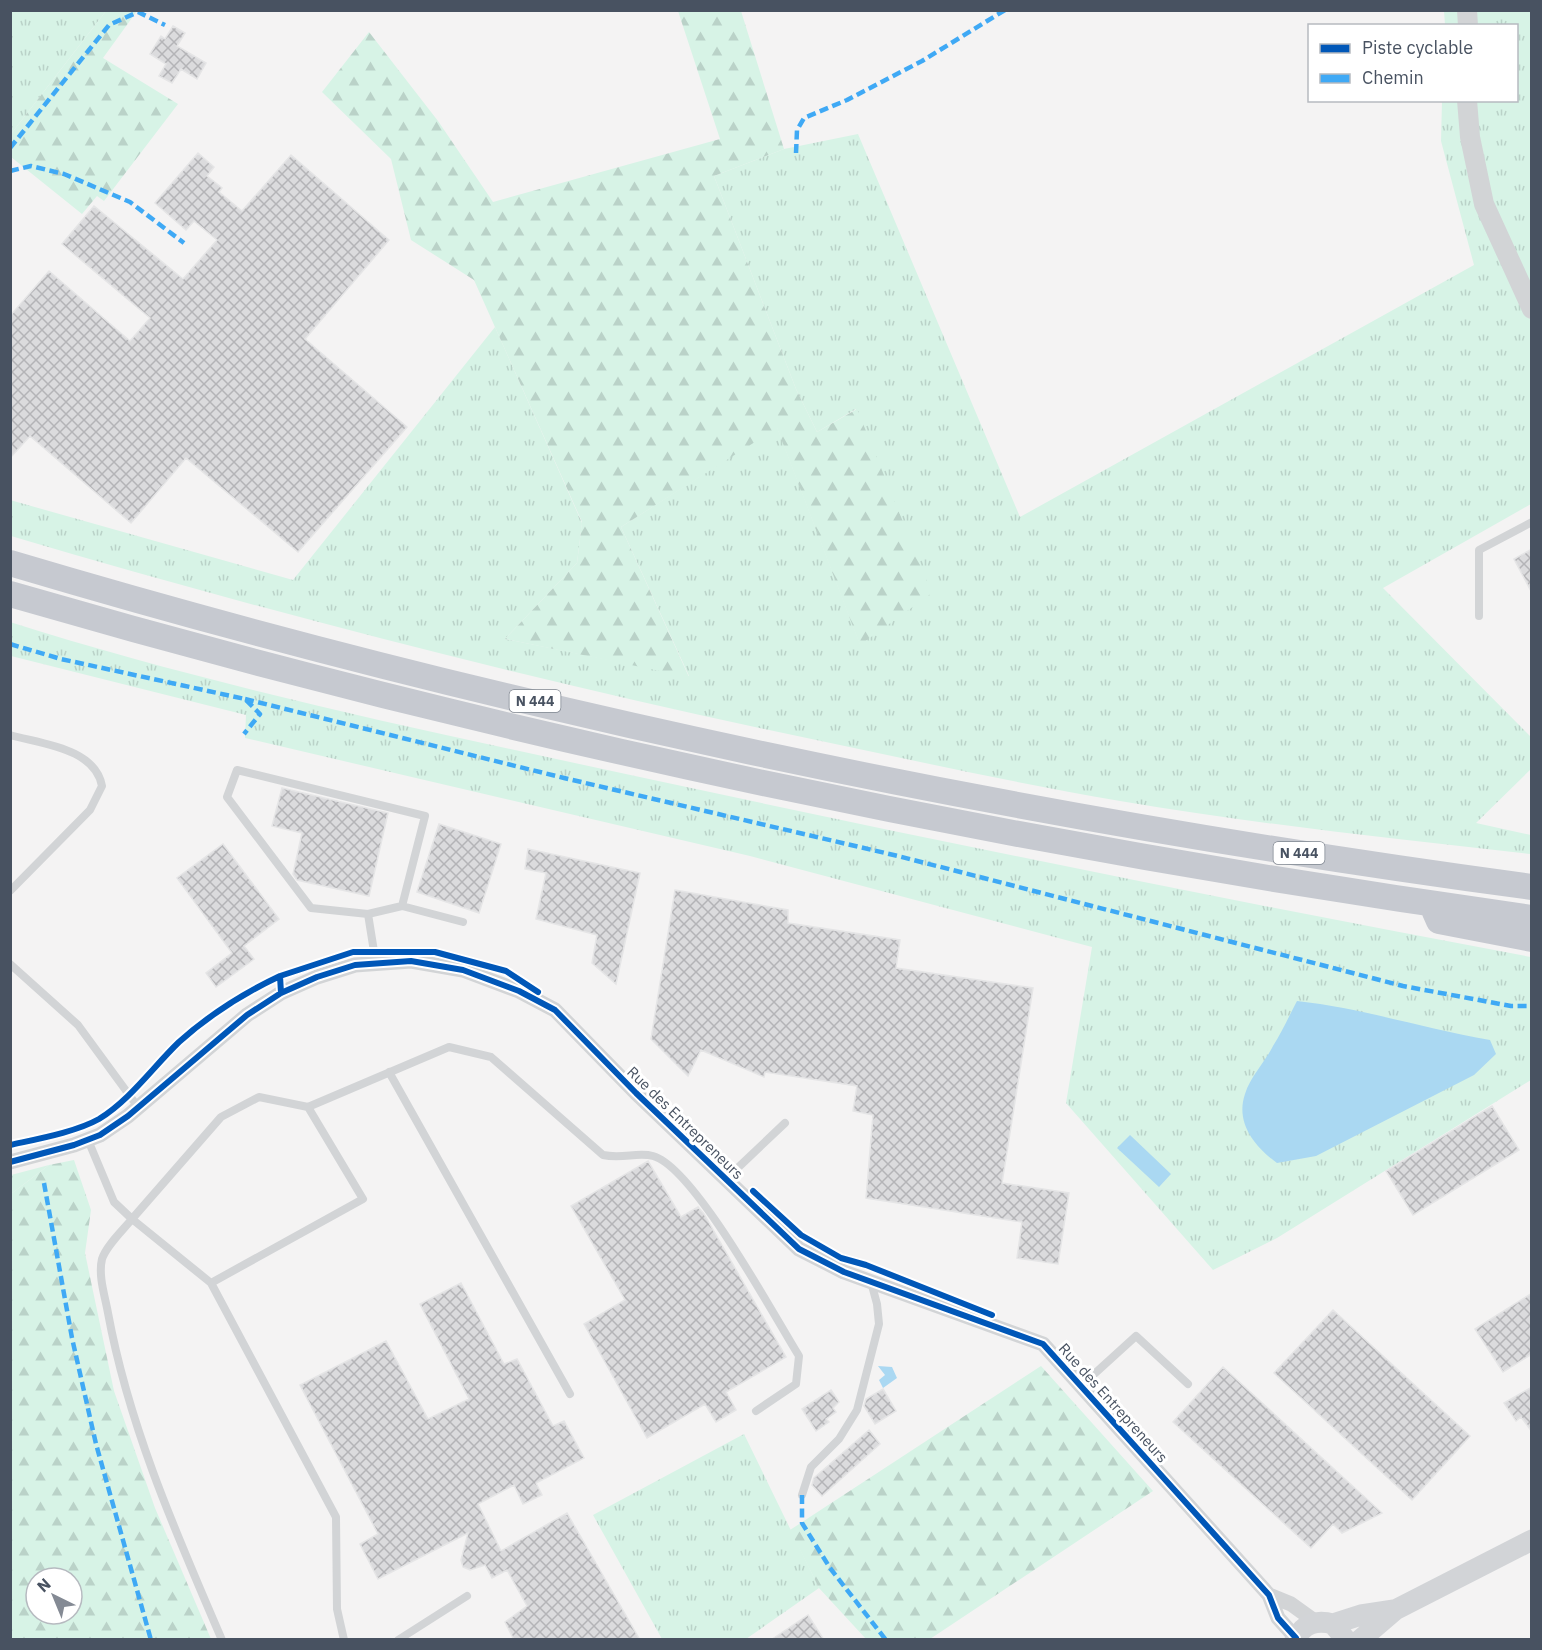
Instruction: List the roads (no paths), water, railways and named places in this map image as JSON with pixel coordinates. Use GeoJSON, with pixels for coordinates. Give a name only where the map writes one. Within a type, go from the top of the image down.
{"type":"FeatureCollection","features":[{"type":"Feature","properties":{"kind":"highway","name":"N 444"},"geometry":{"type":"LineString","coordinates":[[10,562],[188,613],[393,667],[766,753],[1066,813],[1319,856],[1532,887]]}},
{"type":"Feature","properties":{"kind":"highway","name":"N 444"},"geometry":{"type":"LineString","coordinates":[[10,594],[327,681],[743,779],[1052,840],[1532,918]]}},
{"type":"Feature","properties":{"kind":"highway"},"geometry":{"type":"LineString","coordinates":[[1431,903],[1439,921],[1532,939]]}},
{"type":"Feature","properties":{"kind":"main road"},"geometry":{"type":"LineString","coordinates":[[1360,1640],[1395,1610],[1532,1540]]}},
{"type":"Feature","properties":{"kind":"main road"},"geometry":{"type":"LineString","coordinates":[[1296,1639],[1301,1630],[1332,1629],[1361,1615],[1395,1610]]}},
{"type":"Feature","properties":{"kind":"street"},"geometry":{"type":"LineString","coordinates":[[1467,102],[1470,137],[1484,204],[1532,309]]}},
{"type":"Feature","properties":{"kind":"street","name":"Rue des Entrepreneurs"},"geometry":{"type":"LineString","coordinates":[[10,1162],[100,1135],[138,1107],[215,1041],[281,993],[316,977],[355,965],[411,961],[463,970],[519,991],[555,1010],[799,1249],[870,1281],[1043,1344],[1269,1595],[1278,1618],[1296,1639]]}},
{"type":"Feature","properties":{"kind":"street","name":"Rue des Entrepreneurs"},"geometry":{"type":"LineString","coordinates":[[1269,1595],[1291,1604],[1332,1629]]}},
{"type":"Feature","properties":{"kind":"lane"},"geometry":{"type":"LineString","coordinates":[[1479,616],[1479,550],[1532,522]]}},
{"type":"Feature","properties":{"kind":"lane"},"geometry":{"type":"LineString","coordinates":[[10,735],[86,759],[97,770],[102,786],[90,810],[10,891]]}},
{"type":"Feature","properties":{"kind":"lane"},"geometry":{"type":"LineString","coordinates":[[402,906],[425,816],[237,770],[227,797],[310,908],[368,914],[402,906],[463,922]]}},
{"type":"Feature","properties":{"kind":"lane"},"geometry":{"type":"LineString","coordinates":[[368,914],[376,964]]}},
{"type":"Feature","properties":{"kind":"lane"},"geometry":{"type":"LineString","coordinates":[[10,964],[78,1025],[138,1107]]}},
{"type":"Feature","properties":{"kind":"lane"},"geometry":{"type":"LineString","coordinates":[[222,1640],[167,1512],[135,1421],[116,1354],[100,1272],[102,1257],[221,1117],[259,1097],[308,1107],[449,1047],[491,1057],[603,1155],[620,1158],[655,1156],[672,1168],[707,1206],[799,1356],[796,1384],[756,1411]]}},
{"type":"Feature","properties":{"kind":"lane"},"geometry":{"type":"LineString","coordinates":[[389,1072],[570,1394]]}},
{"type":"Feature","properties":{"kind":"lane"},"geometry":{"type":"LineString","coordinates":[[211,1283],[363,1199],[308,1107]]}},
{"type":"Feature","properties":{"kind":"lane"},"geometry":{"type":"LineString","coordinates":[[726,1179],[784,1123]]}},
{"type":"Feature","properties":{"kind":"lane"},"geometry":{"type":"LineString","coordinates":[[88,1140],[114,1202],[211,1283],[336,1517],[336,1609],[344,1640]]}},
{"type":"Feature","properties":{"kind":"lane"},"geometry":{"type":"LineString","coordinates":[[802,1495],[811,1467],[839,1439],[857,1410],[879,1324],[878,1304],[870,1281]]}},
{"type":"Feature","properties":{"kind":"lane"},"geometry":{"type":"LineString","coordinates":[[1081,1386],[1136,1336],[1188,1384]]}},
{"type":"Feature","properties":{"kind":"lane"},"geometry":{"type":"LineString","coordinates":[[398,1640],[466,1596]]}},
{"type":"Feature","properties":{"kind":"water"},"geometry":{"type":"Polygon","coordinates":[[[1297,1001],[1345,1008],[1490,1040],[1496,1054],[1474,1075],[1316,1156],[1277,1163],[1261,1150],[1249,1133],[1243,1115],[1243,1105],[1250,1082],[1270,1052],[1297,1001]]]}},
{"type":"Feature","properties":{"kind":"water"},"geometry":{"type":"Polygon","coordinates":[[[1130,1135],[1171,1174],[1159,1187],[1117,1148],[1130,1135]]]}},
{"type":"Feature","properties":{"kind":"water"},"geometry":{"type":"Polygon","coordinates":[[[878,1366],[892,1367],[897,1378],[883,1388],[879,1380],[885,1375],[878,1366]]]}}]}
